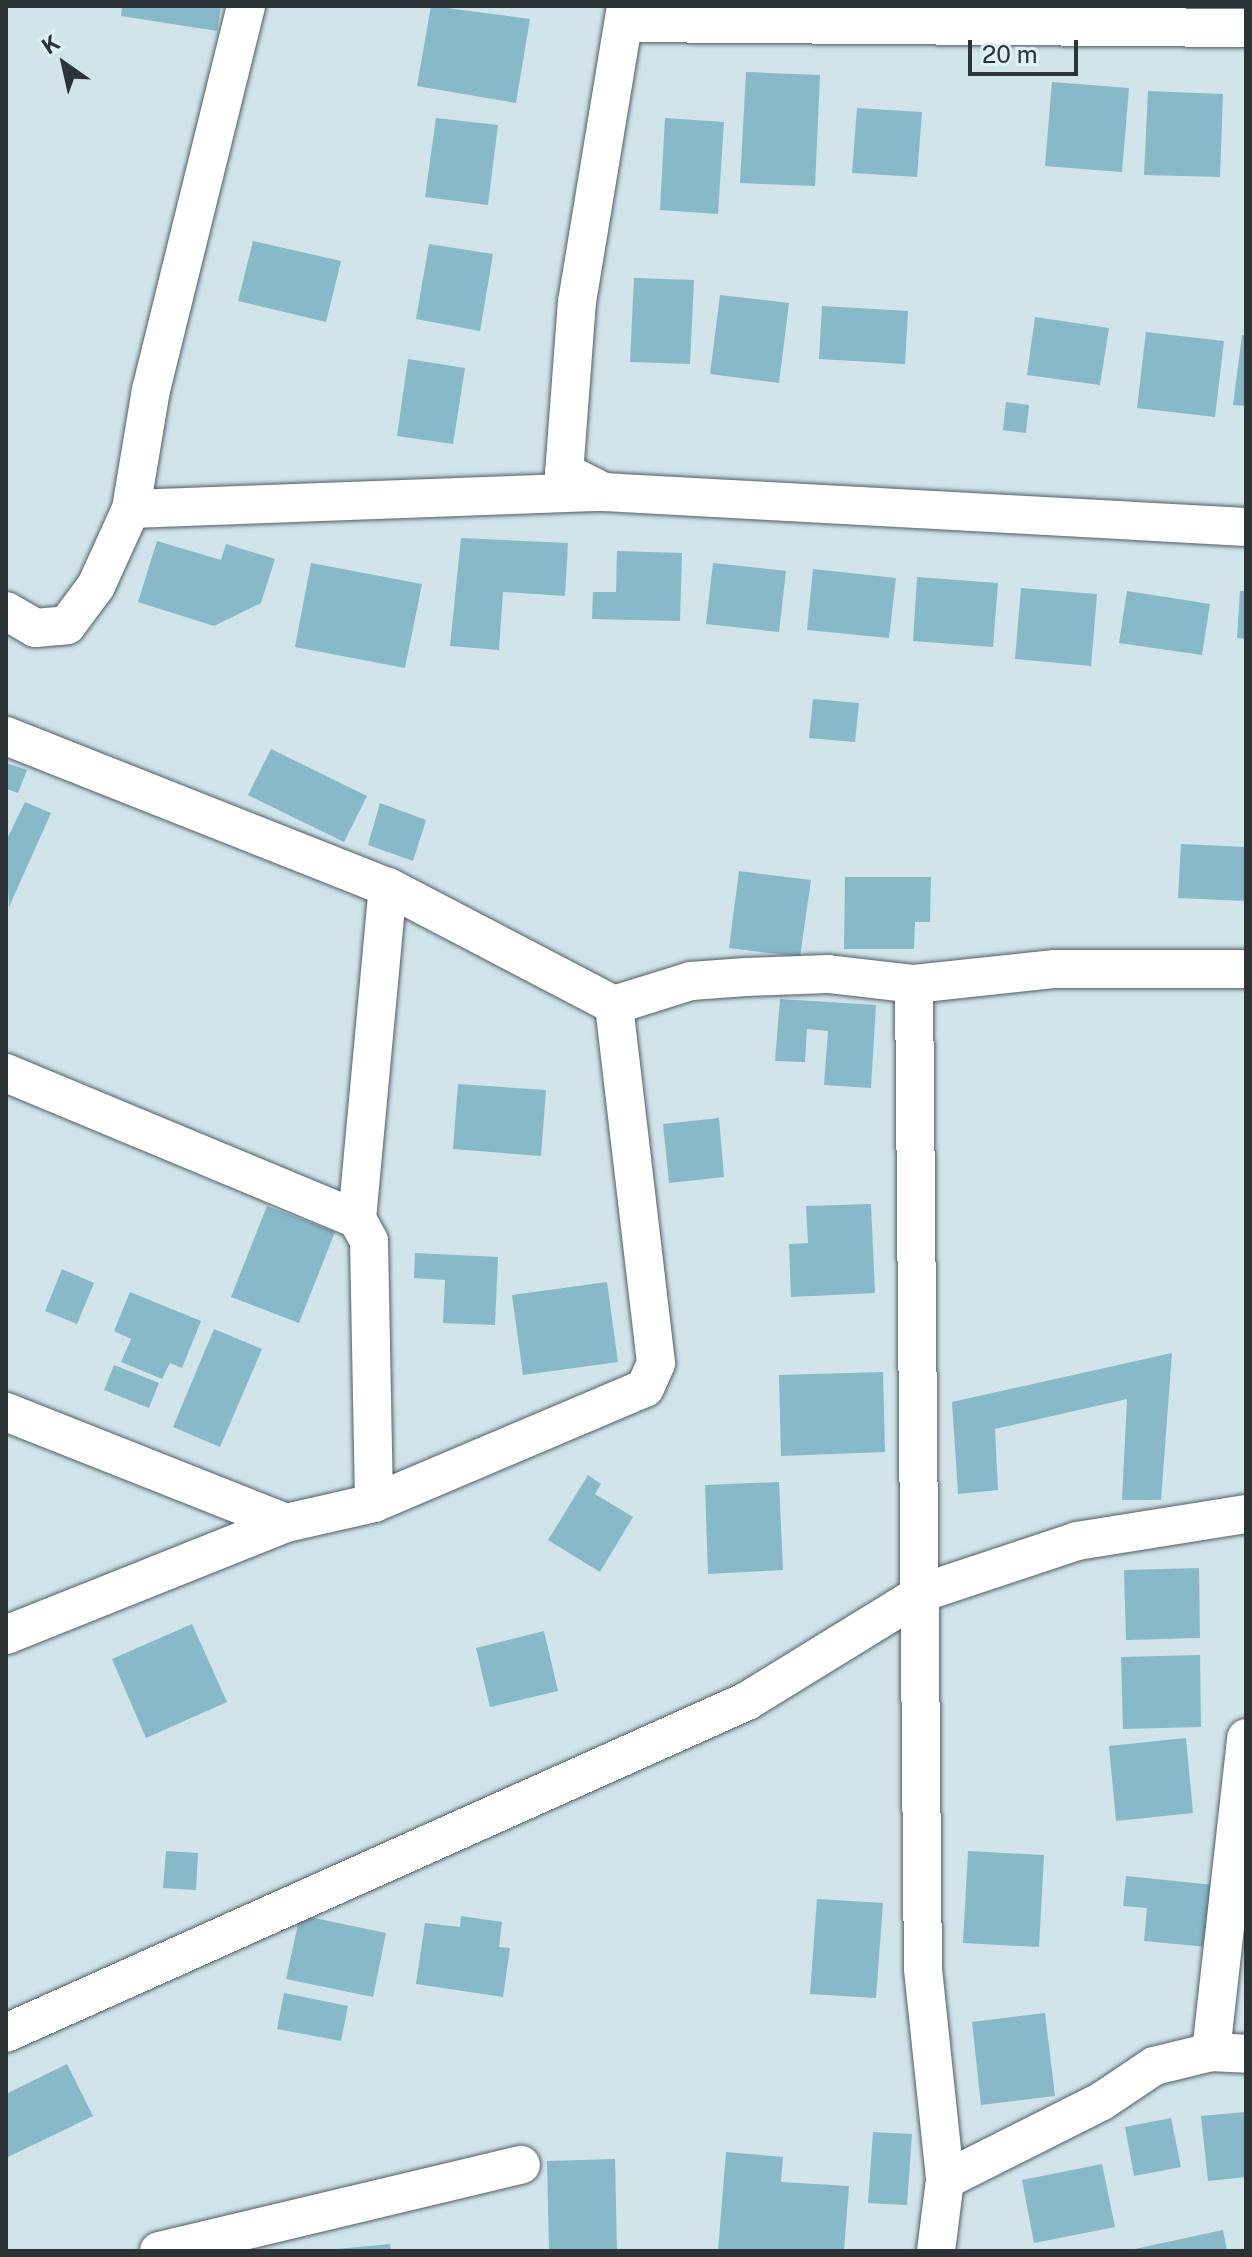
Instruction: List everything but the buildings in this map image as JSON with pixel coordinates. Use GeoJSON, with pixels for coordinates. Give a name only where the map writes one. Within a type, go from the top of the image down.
{"type":"FeatureCollection","features":[{"type":"Feature","properties":{"kind":"street"},"geometry":{"type":"LineString","coordinates":[[6,611],[35,628],[67,625],[96,586],[131,509],[151,390],[246,6]]}},
{"type":"Feature","properties":{"kind":"street"},"geometry":{"type":"LineString","coordinates":[[604,492],[564,472],[577,301],[625,14],[1246,28]]}},
{"type":"Feature","properties":{"kind":"street"},"geometry":{"type":"LineString","coordinates":[[131,509],[604,492],[1246,527]]}},
{"type":"Feature","properties":{"kind":"street"},"geometry":{"type":"LineString","coordinates":[[6,736],[388,887],[614,1005],[691,981],[746,977],[828,974],[914,984],[1055,969],[1246,969]]}},
{"type":"Feature","properties":{"kind":"street"},"geometry":{"type":"LineString","coordinates":[[374,1503],[369,1241],[357,1219],[388,887]]}},
{"type":"Feature","properties":{"kind":"street"},"geometry":{"type":"LineString","coordinates":[[914,984],[924,1592],[923,1969],[945,2180],[936,2251]]}},
{"type":"Feature","properties":{"kind":"street"},"geometry":{"type":"LineString","coordinates":[[6,1635],[286,1523],[374,1503],[645,1388],[656,1363],[614,1005]]}},
{"type":"Feature","properties":{"kind":"street"},"geometry":{"type":"LineString","coordinates":[[6,1073],[357,1219]]}},
{"type":"Feature","properties":{"kind":"street"},"geometry":{"type":"LineString","coordinates":[[6,1412],[286,1523]]}},
{"type":"Feature","properties":{"kind":"street"},"geometry":{"type":"LineString","coordinates":[[6,2033],[747,1701],[924,1592],[1077,1541],[1246,1514]]}},
{"type":"Feature","properties":{"kind":"street"},"geometry":{"type":"LineString","coordinates":[[945,2180],[1089,2108],[1154,2066],[1229,2053],[1246,1738]]}},
{"type":"Feature","properties":{"kind":"street"},"geometry":{"type":"LineString","coordinates":[[159,2251],[521,2165]]}}]}
